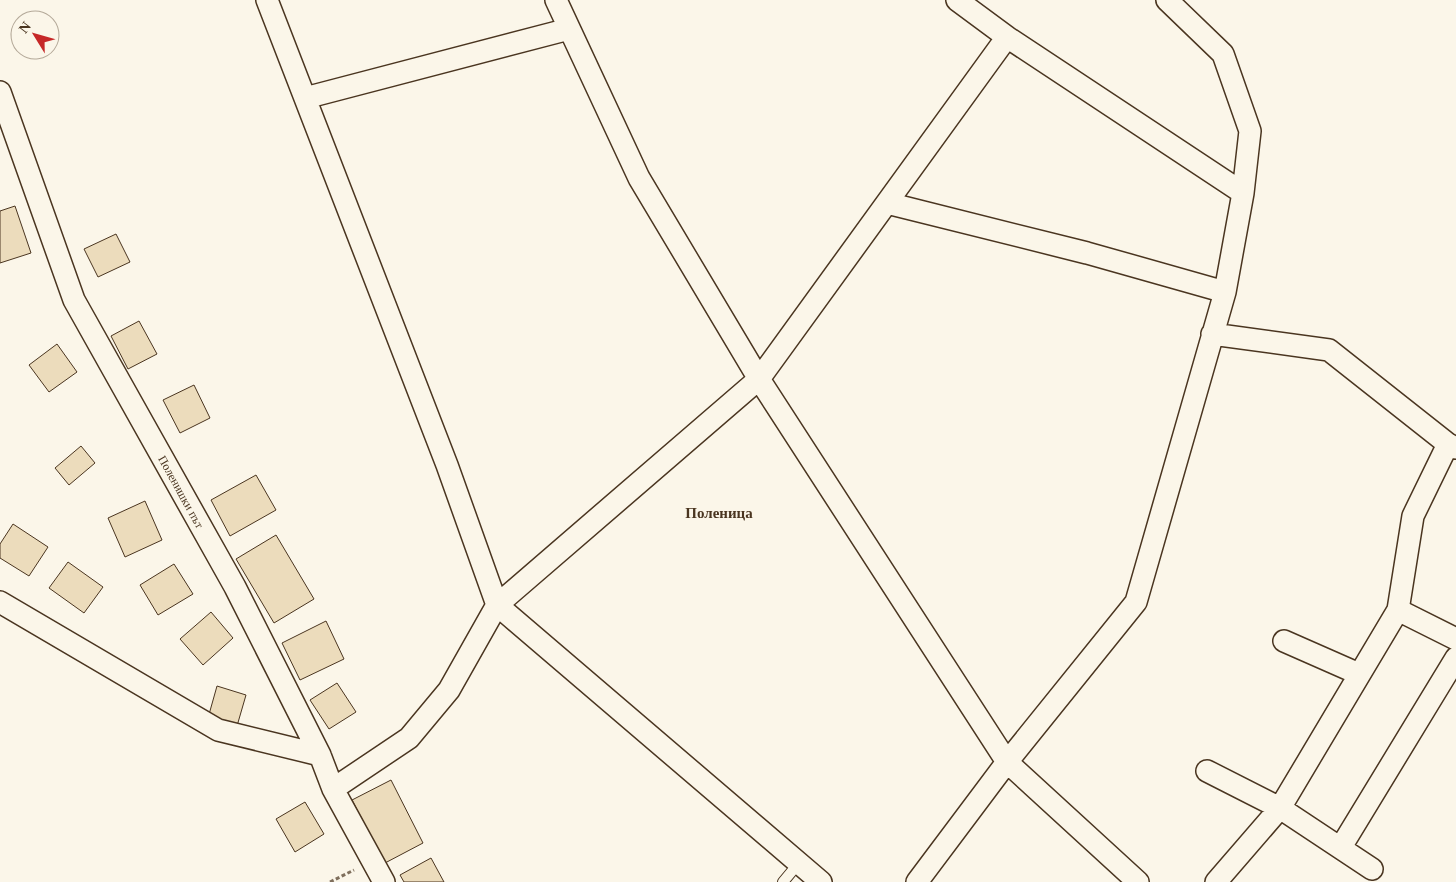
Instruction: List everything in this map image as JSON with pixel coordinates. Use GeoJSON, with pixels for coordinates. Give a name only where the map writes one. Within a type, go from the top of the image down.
{"type":"FeatureCollection","features":[{"type":"Feature","properties":{"kind":"street"},"geometry":{"type":"LineString","coordinates":[[267,0],[447,465],[497,605],[821,882]]}},
{"type":"Feature","properties":{"kind":"street"},"geometry":{"type":"LineString","coordinates":[[556,0],[639,178],[759,379],[1007,762],[1138,882]]}},
{"type":"Feature","properties":{"kind":"street"},"geometry":{"type":"LineString","coordinates":[[957,0],[1007,37],[1243,193]]}},
{"type":"Feature","properties":{"kind":"street"},"geometry":{"type":"LineString","coordinates":[[917,882],[1007,762],[1136,602],[1225,292],[1243,193],[1250,131],[1223,54],[1167,0]]}},
{"type":"Feature","properties":{"kind":"street"},"geometry":{"type":"LineString","coordinates":[[305,98],[569,28]]}},
{"type":"Feature","properties":{"kind":"street"},"geometry":{"type":"LineString","coordinates":[[333,789],[409,738],[449,690],[497,605],[759,379],[1007,37]]}},
{"type":"Feature","properties":{"kind":"street","name":"Поленишки път"},"geometry":{"type":"LineString","coordinates":[[0,92],[74,300],[234,587],[320,754],[333,789],[384,882]]}},
{"type":"Feature","properties":{"kind":"street"},"geometry":{"type":"LineString","coordinates":[[887,203],[1087,253],[1225,292]]}},
{"type":"Feature","properties":{"kind":"street"},"geometry":{"type":"LineString","coordinates":[[1212,334],[1329,350],[1452,446],[1414,516],[1398,610],[1280,808],[1216,882]]}},
{"type":"Feature","properties":{"kind":"street"},"geometry":{"type":"LineString","coordinates":[[0,602],[218,730],[320,754]]}},
{"type":"Feature","properties":{"kind":"street"},"geometry":{"type":"LineString","coordinates":[[1398,610],[1456,640]]}},
{"type":"Feature","properties":{"kind":"street"},"geometry":{"type":"LineString","coordinates":[[1284,641],[1359,674]]}},
{"type":"Feature","properties":{"kind":"street"},"geometry":{"type":"LineString","coordinates":[[1341,847],[1456,658]]}},
{"type":"Feature","properties":{"kind":"street"},"geometry":{"type":"LineString","coordinates":[[1207,771],[1280,808],[1372,869]]}},
{"type":"Feature","properties":{"kind":"lane"},"geometry":{"type":"LineString","coordinates":[[783,882],[798,864]]}},
{"type":"Feature","properties":{"kind":"building"},"geometry":{"type":"Polygon","coordinates":[[[15,206],[31,253],[0,263],[0,211],[15,206]]]}},
{"type":"Feature","properties":{"kind":"building"},"geometry":{"type":"Polygon","coordinates":[[[116,234],[130,262],[98,277],[84,249],[116,234]]]}},
{"type":"Feature","properties":{"kind":"building"},"geometry":{"type":"Polygon","coordinates":[[[139,321],[157,354],[128,369],[111,336],[139,321]]]}},
{"type":"Feature","properties":{"kind":"building"},"geometry":{"type":"Polygon","coordinates":[[[57,344],[77,372],[49,392],[29,365],[57,344]]]}},
{"type":"Feature","properties":{"kind":"building"},"geometry":{"type":"Polygon","coordinates":[[[194,385],[210,418],[180,433],[163,400],[194,385]]]}},
{"type":"Feature","properties":{"kind":"building"},"geometry":{"type":"Polygon","coordinates":[[[81,446],[95,463],[69,485],[55,468],[81,446]]]}},
{"type":"Feature","properties":{"kind":"building"},"geometry":{"type":"Polygon","coordinates":[[[256,475],[276,510],[230,536],[211,500],[256,475]]]}},
{"type":"Feature","properties":{"kind":"building"},"geometry":{"type":"Polygon","coordinates":[[[145,501],[162,540],[125,557],[108,518],[145,501]]]}},
{"type":"Feature","properties":{"kind":"building"},"geometry":{"type":"Polygon","coordinates":[[[13,524],[48,547],[29,576],[0,558],[0,544],[13,524]]]}},
{"type":"Feature","properties":{"kind":"building"},"geometry":{"type":"Polygon","coordinates":[[[276,535],[314,599],[274,623],[236,559],[276,535]]]}},
{"type":"Feature","properties":{"kind":"building"},"geometry":{"type":"Polygon","coordinates":[[[68,562],[103,587],[84,613],[49,588],[68,562]]]}},
{"type":"Feature","properties":{"kind":"building"},"geometry":{"type":"Polygon","coordinates":[[[174,564],[193,594],[158,615],[140,585],[174,564]]]}},
{"type":"Feature","properties":{"kind":"building"},"geometry":{"type":"Polygon","coordinates":[[[211,612],[233,638],[203,665],[180,639],[211,612]]]}},
{"type":"Feature","properties":{"kind":"building"},"geometry":{"type":"Polygon","coordinates":[[[326,621],[344,659],[300,680],[282,643],[326,621]]]}},
{"type":"Feature","properties":{"kind":"building"},"geometry":{"type":"Polygon","coordinates":[[[337,683],[356,712],[329,729],[310,700],[337,683]]]}},
{"type":"Feature","properties":{"kind":"building"},"geometry":{"type":"Polygon","coordinates":[[[217,686],[246,695],[237,726],[208,718],[217,686]]]}},
{"type":"Feature","properties":{"kind":"building"},"geometry":{"type":"Polygon","coordinates":[[[391,780],[423,843],[385,863],[352,800],[391,780]]]}},
{"type":"Feature","properties":{"kind":"building"},"geometry":{"type":"Polygon","coordinates":[[[305,802],[324,834],[295,852],[276,819],[305,802]]]}},
{"type":"Feature","properties":{"kind":"building"},"geometry":{"type":"Polygon","coordinates":[[[431,858],[444,882],[404,882],[400,875],[431,858]]]}},
{"type":"Feature","properties":{"kind":"district","name":"Поленица"},"geometry":{"type":"Point","coordinates":[719,513]}}]}
